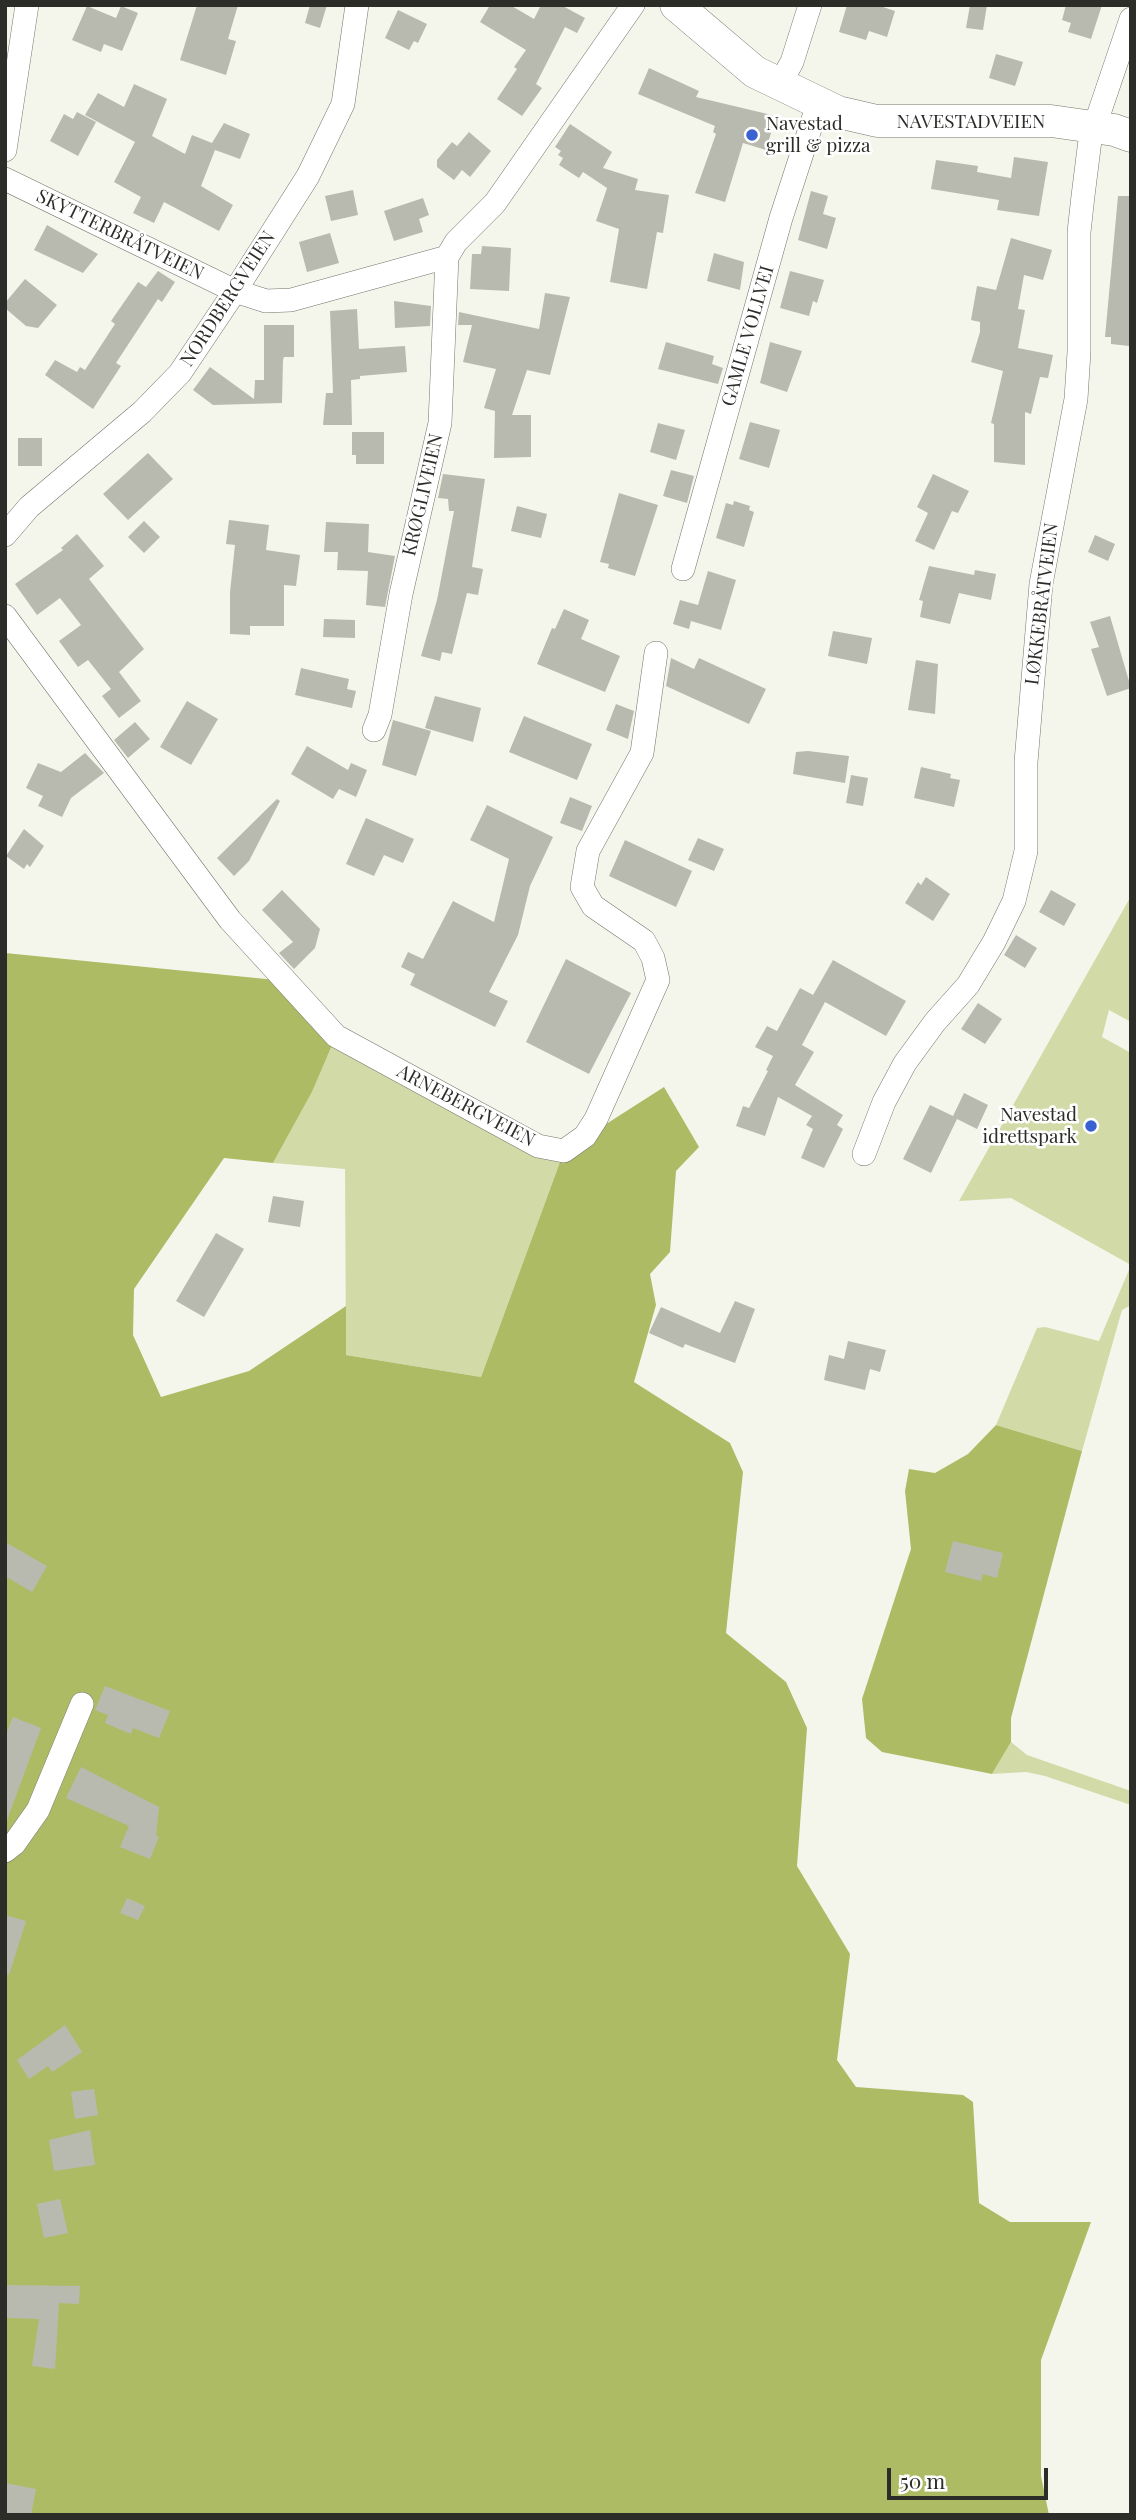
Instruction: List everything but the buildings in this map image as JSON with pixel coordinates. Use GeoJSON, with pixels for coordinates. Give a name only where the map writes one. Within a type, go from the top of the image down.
{"type":"FeatureCollection","features":[{"type":"Feature","properties":{"kind":"street"},"geometry":{"type":"LineString","coordinates":[[5,150],[27,5]]}},
{"type":"Feature","properties":{"kind":"street","name":"NORDBERGVEIEN"},"geometry":{"type":"LineString","coordinates":[[5,535],[29,507],[142,412],[180,373],[235,291],[308,176],[343,104],[357,5]]}},
{"type":"Feature","properties":{"kind":"street"},"geometry":{"type":"LineString","coordinates":[[235,291],[266,301],[291,300],[447,257],[456,242],[495,204],[633,5]]}},
{"type":"Feature","properties":{"kind":"street","name":"NAVESTADVEIEN"},"geometry":{"type":"LineString","coordinates":[[676,5],[755,72],[818,104],[877,121],[1051,121],[1096,127],[1131,136]]}},
{"type":"Feature","properties":{"kind":"street"},"geometry":{"type":"LineString","coordinates":[[779,85],[792,62],[810,5]]}},
{"type":"Feature","properties":{"kind":"street","name":"LØKKEBRÅTVEIEN"},"geometry":{"type":"LineString","coordinates":[[864,1154],[884,1102],[905,1063],[934,1022],[968,985],[994,942],[1014,901],[1026,851],[1026,762],[1041,584],[1076,399],[1079,352],[1079,232],[1090,140],[1131,19]]}},
{"type":"Feature","properties":{"kind":"street","name":"GAMLE VOLLVEI"},"geometry":{"type":"LineString","coordinates":[[683,569],[782,218],[818,104]]}},
{"type":"Feature","properties":{"kind":"street","name":"SKYTTERBRÅTVEIEN"},"geometry":{"type":"LineString","coordinates":[[5,179],[235,291]]}},
{"type":"Feature","properties":{"kind":"street","name":"KRØGLIVEIEN"},"geometry":{"type":"LineString","coordinates":[[374,730],[380,715],[401,594],[440,423],[447,257]]}},
{"type":"Feature","properties":{"kind":"street","name":"ARNEBERGVEIEN"},"geometry":{"type":"LineString","coordinates":[[5,616],[230,920],[336,1036],[538,1146],[564,1151],[585,1136],[596,1119],[658,980],[653,958],[644,941],[593,906],[582,887],[588,851],[642,753],[656,653]]}},
{"type":"Feature","properties":{"kind":"street"},"geometry":{"type":"LineString","coordinates":[[5,1851],[15,1844],[38,1810],[82,1704]]}},
{"type":"Feature","properties":{"kind":"green space"},"geometry":{"type":"Polygon","coordinates":[[[1131,896],[1131,1022],[1109,1010],[1102,1037],[1131,1053],[1131,1265],[1011,1198],[959,1201],[1131,896]]]}},
{"type":"Feature","properties":{"kind":"green space"},"geometry":{"type":"Polygon","coordinates":[[[5,953],[286,981],[336,1036],[312,1092],[273,1163],[224,1158],[134,1289],[133,1335],[161,1397],[249,1371],[346,1306],[346,1355],[481,1377],[564,1151],[664,1087],[699,1147],[676,1171],[670,1252],[650,1274],[656,1305],[634,1382],[730,1443],[743,1472],[726,1633],[786,1682],[807,1728],[797,1866],[850,1954],[837,2060],[856,2087],[963,2095],[973,2102],[979,2203],[1010,2222],[1091,2222],[1041,2360],[1041,2476],[1049,2515],[5,2515],[5,953]]]}},
{"type":"Feature","properties":{"kind":"green space"},"geometry":{"type":"Polygon","coordinates":[[[336,1036],[564,1151],[481,1377],[346,1355],[345,1169],[273,1163],[312,1092],[336,1036]]]}},
{"type":"Feature","properties":{"kind":"green space"},"geometry":{"type":"Polygon","coordinates":[[[1131,1265],[1131,1305],[1122,1310],[1082,1451],[996,1425],[1037,1328],[1045,1327],[1099,1341],[1131,1265]]]}},
{"type":"Feature","properties":{"kind":"green space"},"geometry":{"type":"Polygon","coordinates":[[[996,1425],[1082,1451],[1011,1718],[1011,1742],[992,1774],[882,1752],[866,1738],[862,1699],[911,1549],[905,1491],[909,1469],[935,1473],[968,1454],[996,1425]]]}},
{"type":"Feature","properties":{"kind":"green space"},"geometry":{"type":"Polygon","coordinates":[[[1011,1742],[1027,1755],[1131,1791],[1131,1805],[1045,1776],[1026,1772],[992,1774],[1011,1742]]]}},
{"type":"Feature","properties":{"kind":"place","name":"Navestad grill & pizza"},"geometry":{"type":"Point","coordinates":[752,135]}},
{"type":"Feature","properties":{"kind":"place","name":"Navestad idrettspark"},"geometry":{"type":"Point","coordinates":[1091,1126]}}]}
